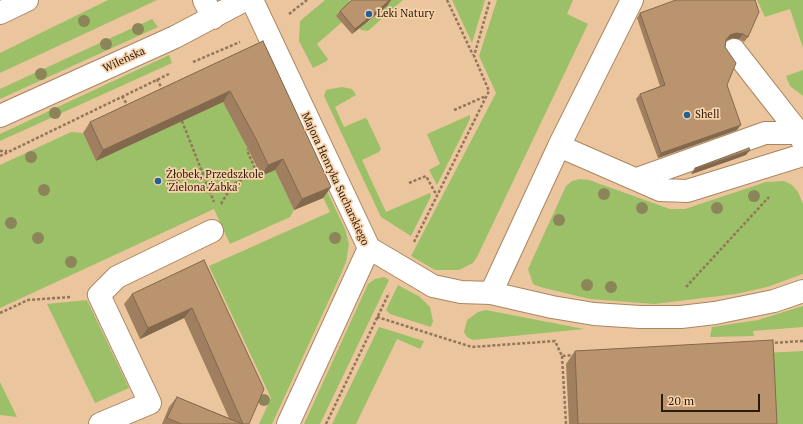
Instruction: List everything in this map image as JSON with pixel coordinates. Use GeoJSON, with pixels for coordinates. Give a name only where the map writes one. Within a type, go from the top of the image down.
{"type":"FeatureCollection","features":[{"type":"Feature","properties":{"kind":"street"},"geometry":{"type":"LineString","coordinates":[[0,13],[27,0]]}},
{"type":"Feature","properties":{"kind":"street","name":"Wileńska"},"geometry":{"type":"LineString","coordinates":[[0,116],[208,9],[245,0]]}},
{"type":"Feature","properties":{"kind":"street","name":"Majora Henryka Sucharskiego"},"geometry":{"type":"LineString","coordinates":[[252,0],[369,248],[288,424]]}},
{"type":"Feature","properties":{"kind":"street"},"geometry":{"type":"LineString","coordinates":[[491,293],[559,146],[632,0]]}},
{"type":"Feature","properties":{"kind":"street"},"geometry":{"type":"LineString","coordinates":[[734,50],[801,137]]}},
{"type":"Feature","properties":{"kind":"street"},"geometry":{"type":"LineString","coordinates":[[638,179],[765,132],[801,137]]}},
{"type":"Feature","properties":{"kind":"street"},"geometry":{"type":"LineString","coordinates":[[559,146],[638,179],[660,190],[687,191],[803,155]]}},
{"type":"Feature","properties":{"kind":"street"},"geometry":{"type":"LineString","coordinates":[[147,424],[150,403],[99,295],[117,277],[212,231]]}},
{"type":"Feature","properties":{"kind":"street"},"geometry":{"type":"LineString","coordinates":[[369,248],[433,286],[461,292],[491,293],[552,307],[594,314],[681,317],[715,313],[774,301],[803,291]]}},
{"type":"Feature","properties":{"kind":"street"},"geometry":{"type":"LineString","coordinates":[[100,424],[150,403]]}},
{"type":"Feature","properties":{"kind":"path"},"geometry":{"type":"LineString","coordinates":[[285,17],[307,0]]}},
{"type":"Feature","properties":{"kind":"path"},"geometry":{"type":"LineString","coordinates":[[326,424],[401,268],[489,92],[474,56],[447,0]]}},
{"type":"Feature","properties":{"kind":"path"},"geometry":{"type":"LineString","coordinates":[[474,56],[490,0]]}},
{"type":"Feature","properties":{"kind":"path"},"geometry":{"type":"LineString","coordinates":[[187,65],[247,39]]}},
{"type":"Feature","properties":{"kind":"path"},"geometry":{"type":"LineString","coordinates":[[0,156],[175,70]]}},
{"type":"Feature","properties":{"kind":"path"},"geometry":{"type":"LineString","coordinates":[[156,95],[164,93],[157,79]]}},
{"type":"Feature","properties":{"kind":"path"},"geometry":{"type":"LineString","coordinates":[[122,96],[128,108],[135,105]]}},
{"type":"Feature","properties":{"kind":"path"},"geometry":{"type":"LineString","coordinates":[[454,110],[487,96]]}},
{"type":"Feature","properties":{"kind":"path"},"geometry":{"type":"LineString","coordinates":[[182,121],[214,203]]}},
{"type":"Feature","properties":{"kind":"path"},"geometry":{"type":"LineString","coordinates":[[217,210],[233,184],[257,173],[246,150],[248,150]]}},
{"type":"Feature","properties":{"kind":"path"},"geometry":{"type":"LineString","coordinates":[[0,151],[9,151]]}},
{"type":"Feature","properties":{"kind":"path"},"geometry":{"type":"LineString","coordinates":[[410,183],[426,176],[437,197]]}},
{"type":"Feature","properties":{"kind":"path"},"geometry":{"type":"LineString","coordinates":[[657,317],[773,193]]}},
{"type":"Feature","properties":{"kind":"path"},"geometry":{"type":"LineString","coordinates":[[0,313],[28,300],[99,295]]}},
{"type":"Feature","properties":{"kind":"path"},"geometry":{"type":"LineString","coordinates":[[377,317],[472,347],[555,341],[562,356],[566,424]]}},
{"type":"Feature","properties":{"kind":"path"},"geometry":{"type":"LineString","coordinates":[[765,344],[803,341]]}},
{"type":"Feature","properties":{"kind":"path"},"geometry":{"type":"LineString","coordinates":[[562,356],[578,355]]}},
{"type":"Feature","properties":{"kind":"green space"},"geometry":{"type":"Polygon","coordinates":[[[108,0],[157,0],[0,73],[0,53],[108,0]]]}},
{"type":"Feature","properties":{"kind":"green space"},"geometry":{"type":"Polygon","coordinates":[[[325,0],[349,0],[368,22],[387,6],[382,0],[403,0],[368,31],[361,30],[349,16],[317,44],[328,59],[327,61],[313,68],[299,41],[300,21],[325,0]]]}},
{"type":"Feature","properties":{"kind":"green space"},"geometry":{"type":"Polygon","coordinates":[[[452,0],[485,0],[472,43],[452,0]]]}},
{"type":"Feature","properties":{"kind":"green space"},"geometry":{"type":"Polygon","coordinates":[[[497,0],[573,0],[567,14],[588,24],[477,257],[473,263],[459,270],[435,270],[411,256],[496,93],[479,56],[497,0]]]}},
{"type":"Feature","properties":{"kind":"green space"},"geometry":{"type":"Polygon","coordinates":[[[757,0],[803,0],[803,48],[790,9],[765,17],[757,0]]]}},
{"type":"Feature","properties":{"kind":"green space"},"geometry":{"type":"Polygon","coordinates":[[[152,19],[158,27],[0,99],[0,89],[152,19]]]}},
{"type":"Feature","properties":{"kind":"green space"},"geometry":{"type":"Polygon","coordinates":[[[260,50],[345,229],[349,244],[346,262],[341,274],[272,424],[259,424],[271,398],[209,266],[330,212],[255,53],[260,50]]]}},
{"type":"Feature","properties":{"kind":"green space"},"geometry":{"type":"Polygon","coordinates":[[[169,55],[172,63],[0,141],[0,134],[169,55]]]}},
{"type":"Feature","properties":{"kind":"green space"},"geometry":{"type":"Polygon","coordinates":[[[803,70],[803,96],[790,86],[786,76],[803,70]]]}},
{"type":"Feature","properties":{"kind":"green space"},"geometry":{"type":"Polygon","coordinates":[[[342,87],[352,89],[356,95],[335,107],[344,127],[365,118],[367,119],[381,149],[379,152],[362,160],[386,212],[430,193],[431,196],[411,236],[381,217],[324,96],[326,90],[342,87]]]}},
{"type":"Feature","properties":{"kind":"green space","name":"Żłobek, Przedszkole 'Zielona Żabka'"},"geometry":{"type":"Polygon","coordinates":[[[240,94],[246,146],[260,176],[275,170],[294,210],[290,217],[230,244],[214,209],[0,308],[0,165],[71,132],[83,133],[96,161],[240,94]]]}},
{"type":"Feature","properties":{"kind":"green space"},"geometry":{"type":"Polygon","coordinates":[[[470,115],[470,119],[437,185],[429,170],[440,164],[427,134],[470,115]]]}},
{"type":"Feature","properties":{"kind":"green space"},"geometry":{"type":"Polygon","coordinates":[[[580,179],[589,180],[670,209],[685,209],[766,182],[784,181],[792,185],[798,192],[803,204],[803,274],[767,287],[736,294],[654,304],[590,299],[533,284],[528,269],[566,186],[572,181],[580,179]]]}},
{"type":"Feature","properties":{"kind":"green space"},"geometry":{"type":"Polygon","coordinates":[[[384,277],[389,280],[320,424],[304,424],[368,284],[375,279],[384,277]]]}},
{"type":"Feature","properties":{"kind":"green space"},"geometry":{"type":"Polygon","coordinates":[[[398,285],[420,297],[430,307],[433,321],[431,327],[390,314],[386,310],[398,285]]]}},
{"type":"Feature","properties":{"kind":"green space"},"geometry":{"type":"Polygon","coordinates":[[[87,300],[129,388],[95,403],[47,304],[87,300]]]}},
{"type":"Feature","properties":{"kind":"green space"},"geometry":{"type":"Polygon","coordinates":[[[803,306],[803,327],[753,331],[754,336],[710,337],[712,327],[758,320],[803,306]]]}},
{"type":"Feature","properties":{"kind":"green space"},"geometry":{"type":"Polygon","coordinates":[[[486,310],[584,329],[473,340],[467,337],[464,332],[467,320],[478,312],[486,310]]]}},
{"type":"Feature","properties":{"kind":"green space"},"geometry":{"type":"Polygon","coordinates":[[[379,327],[424,341],[420,349],[397,339],[356,424],[332,424],[379,327]]]}},
{"type":"Feature","properties":{"kind":"green space"},"geometry":{"type":"Polygon","coordinates":[[[803,351],[803,424],[768,424],[764,353],[803,351]]]}},
{"type":"Feature","properties":{"kind":"green space"},"geometry":{"type":"Polygon","coordinates":[[[0,382],[17,417],[0,415],[0,382]]]}},
{"type":"Feature","properties":{"kind":"building"},"geometry":{"type":"Polygon","coordinates":[[[352,0],[390,0],[355,29],[340,11],[352,0]]]}},
{"type":"Feature","properties":{"kind":"building"},"geometry":{"type":"Polygon","coordinates":[[[676,0],[755,0],[759,12],[748,37],[743,34],[736,33],[730,35],[726,40],[725,47],[736,63],[727,85],[741,125],[661,153],[640,94],[665,85],[640,13],[676,0]]]}},
{"type":"Feature","properties":{"kind":"building"},"geometry":{"type":"Polygon","coordinates":[[[263,41],[331,187],[302,199],[283,159],[268,165],[256,139],[230,91],[103,150],[90,122],[263,41]]]}},
{"type":"Feature","properties":{"kind":"building"},"geometry":{"type":"Polygon","coordinates":[[[749,148],[750,150],[695,169],[695,168],[749,148]]]}},
{"type":"Feature","properties":{"kind":"building"},"geometry":{"type":"Polygon","coordinates":[[[204,260],[264,389],[249,424],[243,424],[192,308],[148,328],[132,294],[204,260]]]}},
{"type":"Feature","properties":{"kind":"building"},"geometry":{"type":"Polygon","coordinates":[[[773,340],[777,424],[578,424],[575,351],[773,340]]]}},
{"type":"Feature","properties":{"kind":"building"},"geometry":{"type":"Polygon","coordinates":[[[177,397],[242,424],[181,424],[167,418],[177,397]]]}},
{"type":"Feature","properties":{"kind":"place","name":"Leki Natury"},"geometry":{"type":"Point","coordinates":[369,14]}},
{"type":"Feature","properties":{"kind":"place","name":"Shell"},"geometry":{"type":"Point","coordinates":[687,115]}},
{"type":"Feature","properties":{"kind":"place","name":"Żłobek, Przedszkole 'Zielona Żabka'"},"geometry":{"type":"Point","coordinates":[158,181]}}]}
